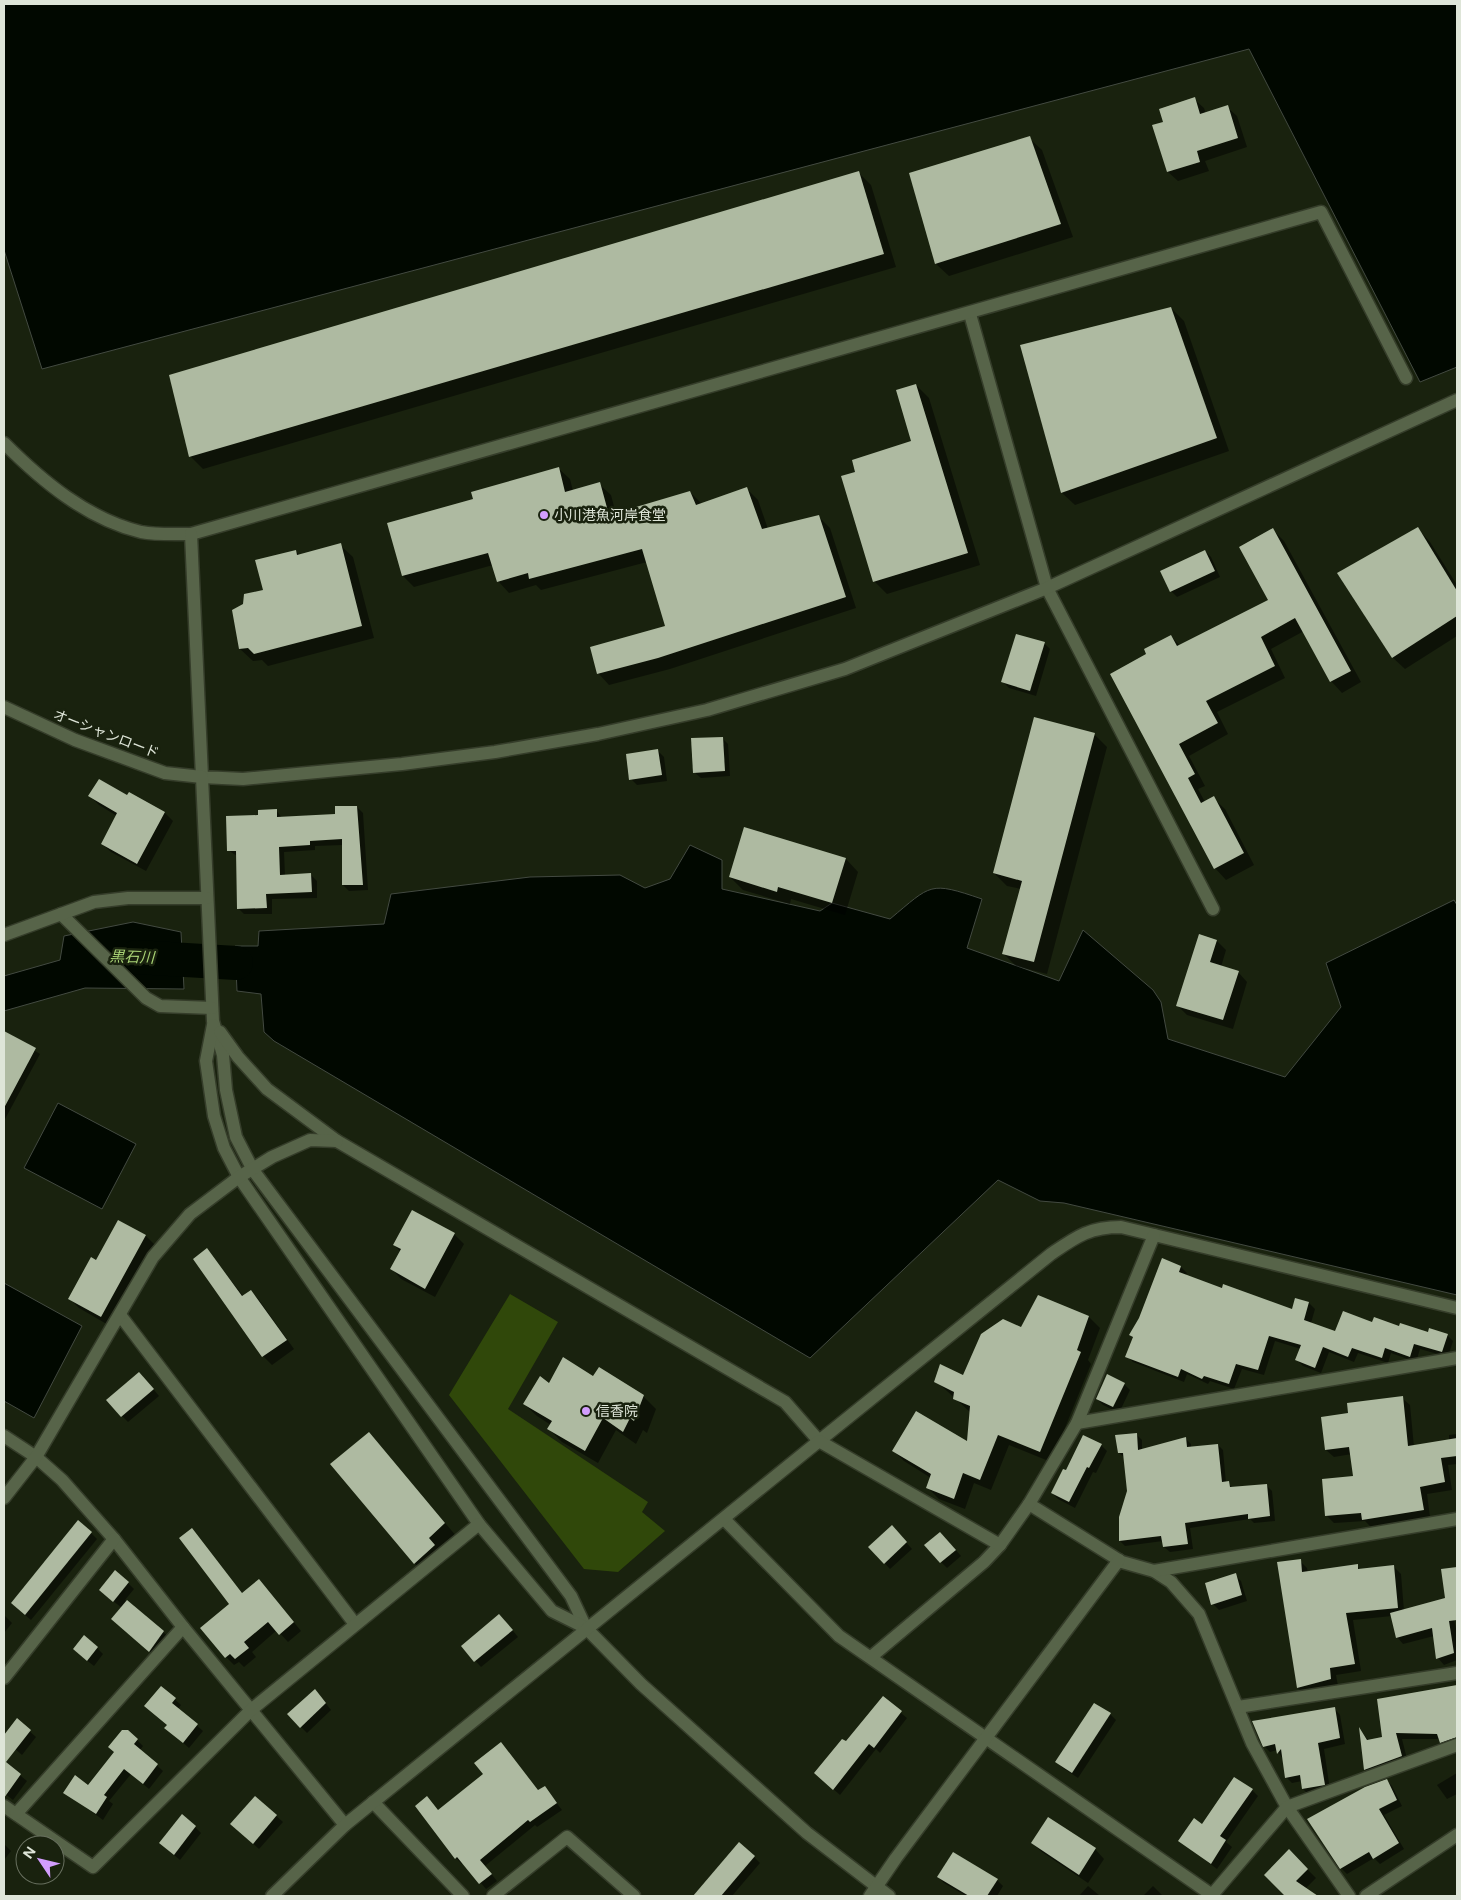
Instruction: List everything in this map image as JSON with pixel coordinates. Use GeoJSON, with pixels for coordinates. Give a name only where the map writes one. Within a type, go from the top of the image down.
{"type":"FeatureCollection","features":[{"type":"Feature","properties":{"kind":"street"},"geometry":{"type":"LineString","coordinates":[[4,443],[67,498],[100,516],[142,532],[191,534],[970,314],[1321,212],[1406,378]]}},
{"type":"Feature","properties":{"kind":"street"},"geometry":{"type":"LineString","coordinates":[[970,314],[1047,588],[1213,909]]}},
{"type":"Feature","properties":{"kind":"street","name":"オーシャンロード"},"geometry":{"type":"LineString","coordinates":[[4,707],[75,740],[165,773],[243,779],[486,753],[598,734],[706,710],[845,669],[1047,588],[1457,400]]}},
{"type":"Feature","properties":{"kind":"street"},"geometry":{"type":"LineString","coordinates":[[191,534],[211,995],[213,1021],[223,1055],[226,1090],[236,1137],[253,1170],[571,1596],[586,1628]]}},
{"type":"Feature","properties":{"kind":"street"},"geometry":{"type":"LineString","coordinates":[[4,935],[94,902],[128,898],[207,898]]}},
{"type":"Feature","properties":{"kind":"street"},"geometry":{"type":"LineString","coordinates":[[61,914],[146,998],[160,1006],[212,1008]]}},
{"type":"Feature","properties":{"kind":"street"},"geometry":{"type":"LineString","coordinates":[[213,1021],[238,1057],[267,1088],[337,1141],[785,1402],[819,1441],[1000,1545]]}},
{"type":"Feature","properties":{"kind":"street"},"geometry":{"type":"LineString","coordinates":[[213,1021],[206,1060],[214,1116],[224,1148],[239,1178],[479,1524],[552,1611],[586,1628],[641,1684],[873,1892],[889,1896]]}},
{"type":"Feature","properties":{"kind":"street"},"geometry":{"type":"LineString","coordinates":[[4,1498],[36,1456],[154,1257],[190,1214],[239,1178],[272,1157],[310,1140],[337,1141]]}},
{"type":"Feature","properties":{"kind":"street"},"geometry":{"type":"LineString","coordinates":[[272,1896],[345,1825],[373,1802],[586,1628],[1044,1261],[1078,1236],[1104,1227],[1121,1227],[1457,1308]]}},
{"type":"Feature","properties":{"kind":"street"},"geometry":{"type":"LineString","coordinates":[[871,1657],[984,1562],[1000,1545],[1029,1504],[1077,1423],[1154,1234]]}},
{"type":"Feature","properties":{"kind":"street"},"geometry":{"type":"LineString","coordinates":[[120,1315],[355,1624]]}},
{"type":"Feature","properties":{"kind":"street"},"geometry":{"type":"LineString","coordinates":[[1077,1423],[1457,1358]]}},
{"type":"Feature","properties":{"kind":"street"},"geometry":{"type":"LineString","coordinates":[[4,1436],[36,1456],[62,1480],[114,1540],[345,1825]]}},
{"type":"Feature","properties":{"kind":"street"},"geometry":{"type":"LineString","coordinates":[[1029,1504],[1119,1560],[1154,1571],[1171,1582],[1199,1614],[1252,1744],[1287,1807],[1349,1896]]}},
{"type":"Feature","properties":{"kind":"street"},"geometry":{"type":"LineString","coordinates":[[724,1519],[839,1636],[1212,1895],[1287,1807],[1457,1745]]}},
{"type":"Feature","properties":{"kind":"street"},"geometry":{"type":"LineString","coordinates":[[1154,1571],[1457,1519]]}},
{"type":"Feature","properties":{"kind":"street"},"geometry":{"type":"LineString","coordinates":[[4,1806],[93,1867],[251,1710],[479,1524]]}},
{"type":"Feature","properties":{"kind":"street"},"geometry":{"type":"LineString","coordinates":[[4,1678],[114,1540]]}},
{"type":"Feature","properties":{"kind":"street"},"geometry":{"type":"LineString","coordinates":[[873,1892],[1119,1560]]}},
{"type":"Feature","properties":{"kind":"street"},"geometry":{"type":"LineString","coordinates":[[16,1814],[183,1627]]}},
{"type":"Feature","properties":{"kind":"street"},"geometry":{"type":"LineString","coordinates":[[1238,1706],[1457,1673]]}},
{"type":"Feature","properties":{"kind":"street"},"geometry":{"type":"LineString","coordinates":[[373,1802],[463,1896]]}},
{"type":"Feature","properties":{"kind":"street"},"geometry":{"type":"LineString","coordinates":[[1366,1896],[1457,1835]]}},
{"type":"Feature","properties":{"kind":"street"},"geometry":{"type":"LineString","coordinates":[[493,1896],[567,1837],[634,1896]]}},
{"type":"Feature","properties":{"kind":"green space"},"geometry":{"type":"Polygon","coordinates":[[[510,1294],[558,1322],[508,1409],[648,1502],[642,1512],[665,1531],[618,1572],[584,1569],[449,1395],[510,1294]]]}},
{"type":"Feature","properties":{"kind":"water"},"geometry":{"type":"Polygon","coordinates":[[[4,4],[1457,4],[1457,367],[1420,382],[1249,49],[42,369],[4,250],[4,4]]]}},
{"type":"Feature","properties":{"kind":"water"},"geometry":{"type":"Polygon","coordinates":[[[690,845],[722,860],[722,889],[820,911],[832,903],[890,919],[924,893],[932,889],[941,888],[982,899],[967,948],[1059,981],[1083,930],[1153,990],[1161,1002],[1168,1039],[1285,1077],[1341,1007],[1326,963],[1454,900],[1457,905],[1457,1295],[1064,1203],[1040,1201],[998,1180],[810,1358],[274,1041],[264,1032],[261,994],[237,991],[235,946],[258,946],[259,931],[384,924],[391,894],[530,877],[620,875],[645,888],[670,879],[690,845]]]}},
{"type":"Feature","properties":{"kind":"water"},"geometry":{"type":"Polygon","coordinates":[[[133,922],[181,932],[184,989],[85,988],[4,1011],[4,976],[60,960],[64,936],[133,922]]]}},
{"type":"Feature","properties":{"kind":"water"},"geometry":{"type":"Polygon","coordinates":[[[58,1103],[136,1144],[102,1209],[24,1168],[58,1103]]]}},
{"type":"Feature","properties":{"kind":"water"},"geometry":{"type":"Polygon","coordinates":[[[4,1283],[82,1326],[34,1418],[4,1401],[4,1283]]]}},
{"type":"Feature","properties":{"kind":"building"},"geometry":{"type":"Polygon","coordinates":[[[1195,97],[1200,114],[1228,105],[1238,138],[1197,151],[1200,162],[1167,172],[1152,125],[1163,122],[1159,109],[1195,97]]]}},
{"type":"Feature","properties":{"kind":"building"},"geometry":{"type":"Polygon","coordinates":[[[1030,136],[1061,224],[935,264],[909,173],[1030,136]]]}},
{"type":"Feature","properties":{"kind":"building"},"geometry":{"type":"Polygon","coordinates":[[[859,171],[884,254],[189,457],[169,375],[859,171]]]}},
{"type":"Feature","properties":{"kind":"building"},"geometry":{"type":"Polygon","coordinates":[[[1171,307],[1217,438],[1061,493],[1020,345],[1171,307]]]}},
{"type":"Feature","properties":{"kind":"building"},"geometry":{"type":"Polygon","coordinates":[[[916,384],[968,553],[873,582],[841,476],[855,472],[852,460],[911,441],[896,390],[916,384]]]}},
{"type":"Feature","properties":{"kind":"building"},"geometry":{"type":"Polygon","coordinates":[[[559,467],[565,492],[600,482],[609,515],[690,491],[696,505],[747,487],[762,529],[819,515],[846,597],[658,658],[597,674],[590,647],[665,626],[642,549],[529,579],[528,573],[497,582],[488,553],[402,576],[387,523],[473,499],[471,492],[559,467]]]}},
{"type":"Feature","properties":{"kind":"building"},"geometry":{"type":"Polygon","coordinates":[[[1418,527],[1457,591],[1457,616],[1392,658],[1337,573],[1418,527]]]}},
{"type":"Feature","properties":{"kind":"building"},"geometry":{"type":"Polygon","coordinates":[[[1273,528],[1351,671],[1330,682],[1295,618],[1261,637],[1275,666],[1206,701],[1218,723],[1179,744],[1195,774],[1188,778],[1201,803],[1214,796],[1244,853],[1214,869],[1110,674],[1146,654],[1144,649],[1171,635],[1177,646],[1268,600],[1239,547],[1273,528]]]}},
{"type":"Feature","properties":{"kind":"building"},"geometry":{"type":"Polygon","coordinates":[[[341,543],[362,626],[254,654],[248,648],[239,649],[232,610],[243,604],[244,594],[263,590],[255,560],[296,550],[297,555],[341,543]]]}},
{"type":"Feature","properties":{"kind":"building"},"geometry":{"type":"Polygon","coordinates":[[[1205,550],[1215,571],[1170,592],[1160,571],[1205,550]]]}},
{"type":"Feature","properties":{"kind":"building"},"geometry":{"type":"Polygon","coordinates":[[[1016,634],[1045,642],[1030,691],[1001,682],[1016,634]]]}},
{"type":"Feature","properties":{"kind":"building"},"geometry":{"type":"Polygon","coordinates":[[[1034,717],[1095,733],[1034,962],[1002,954],[1022,881],[993,873],[1034,717]]]}},
{"type":"Feature","properties":{"kind":"building"},"geometry":{"type":"Polygon","coordinates":[[[723,737],[725,771],[693,773],[691,738],[723,737]]]}},
{"type":"Feature","properties":{"kind":"building"},"geometry":{"type":"Polygon","coordinates":[[[658,749],[662,775],[629,780],[626,754],[658,749]]]}},
{"type":"Feature","properties":{"kind":"building"},"geometry":{"type":"Polygon","coordinates":[[[99,779],[127,795],[129,792],[165,812],[137,864],[101,844],[117,813],[88,796],[99,779]]]}},
{"type":"Feature","properties":{"kind":"building"},"geometry":{"type":"Polygon","coordinates":[[[335,806],[357,806],[363,885],[342,885],[342,839],[310,841],[310,845],[279,847],[280,875],[311,873],[312,892],[266,894],[267,908],[237,909],[236,851],[227,851],[226,816],[258,815],[258,810],[277,809],[277,817],[335,814],[335,806]]]}},
{"type":"Feature","properties":{"kind":"building"},"geometry":{"type":"Polygon","coordinates":[[[744,827],[846,858],[832,903],[778,887],[777,892],[729,877],[744,827]]]}},
{"type":"Feature","properties":{"kind":"building"},"geometry":{"type":"Polygon","coordinates":[[[1199,934],[1217,940],[1210,962],[1239,971],[1223,1020],[1176,1006],[1199,934]]]}},
{"type":"Feature","properties":{"kind":"building"},"geometry":{"type":"Polygon","coordinates":[[[4,1031],[36,1048],[4,1108],[4,1031]]]}},
{"type":"Feature","properties":{"kind":"building"},"geometry":{"type":"Polygon","coordinates":[[[412,1210],[455,1233],[425,1289],[390,1269],[401,1249],[393,1245],[412,1210]]]}},
{"type":"Feature","properties":{"kind":"building"},"geometry":{"type":"Polygon","coordinates":[[[118,1220],[146,1235],[101,1317],[68,1299],[91,1257],[96,1260],[118,1220]]]}},
{"type":"Feature","properties":{"kind":"building"},"geometry":{"type":"Polygon","coordinates":[[[207,1248],[242,1296],[251,1290],[287,1340],[262,1357],[193,1259],[207,1248]]]}},
{"type":"Feature","properties":{"kind":"building"},"geometry":{"type":"Polygon","coordinates":[[[1162,1258],[1181,1266],[1179,1272],[1222,1288],[1223,1284],[1292,1309],[1295,1298],[1309,1302],[1304,1320],[1335,1331],[1343,1311],[1372,1322],[1374,1317],[1399,1326],[1400,1323],[1428,1332],[1429,1328],[1448,1334],[1442,1352],[1414,1344],[1410,1357],[1385,1348],[1382,1358],[1352,1348],[1348,1357],[1323,1347],[1315,1368],[1295,1360],[1301,1345],[1269,1336],[1258,1370],[1236,1364],[1229,1384],[1204,1376],[1202,1379],[1181,1369],[1178,1377],[1125,1357],[1133,1337],[1129,1335],[1139,1318],[1162,1258]]]}},
{"type":"Feature","properties":{"kind":"building"},"geometry":{"type":"Polygon","coordinates":[[[1038,1295],[1089,1316],[1077,1350],[1081,1352],[1040,1452],[998,1435],[980,1480],[963,1473],[954,1499],[926,1488],[931,1474],[892,1451],[916,1411],[967,1441],[970,1406],[953,1399],[954,1392],[934,1382],[940,1364],[963,1375],[981,1334],[1003,1319],[1021,1327],[1038,1295]]]}},
{"type":"Feature","properties":{"kind":"building","name":"信香院"},"geometry":{"type":"Polygon","coordinates":[[[563,1357],[593,1376],[599,1367],[644,1395],[634,1421],[630,1418],[623,1432],[603,1418],[585,1451],[547,1429],[552,1421],[523,1404],[540,1376],[549,1383],[563,1357]]]}},
{"type":"Feature","properties":{"kind":"building"},"geometry":{"type":"Polygon","coordinates":[[[139,1372],[154,1389],[121,1417],[106,1400],[139,1372]]]}},
{"type":"Feature","properties":{"kind":"building"},"geometry":{"type":"Polygon","coordinates":[[[1107,1374],[1125,1383],[1113,1407],[1096,1399],[1107,1374]]]}},
{"type":"Feature","properties":{"kind":"building"},"geometry":{"type":"Polygon","coordinates":[[[1403,1396],[1408,1446],[1457,1438],[1457,1456],[1441,1458],[1445,1482],[1420,1487],[1424,1510],[1362,1520],[1361,1513],[1325,1516],[1322,1479],[1353,1476],[1349,1447],[1325,1450],[1321,1417],[1348,1413],[1347,1403],[1403,1396]]]}},
{"type":"Feature","properties":{"kind":"building"},"geometry":{"type":"Polygon","coordinates":[[[369,1432],[445,1523],[429,1538],[435,1545],[414,1564],[330,1464],[369,1432]]]}},
{"type":"Feature","properties":{"kind":"building"},"geometry":{"type":"Polygon","coordinates":[[[1137,1433],[1138,1450],[1186,1437],[1187,1447],[1218,1444],[1222,1482],[1229,1481],[1230,1487],[1267,1484],[1270,1516],[1248,1519],[1248,1514],[1185,1523],[1188,1544],[1163,1547],[1161,1536],[1119,1541],[1119,1517],[1127,1491],[1123,1453],[1118,1453],[1115,1435],[1137,1433]]]}},
{"type":"Feature","properties":{"kind":"building"},"geometry":{"type":"Polygon","coordinates":[[[1083,1435],[1102,1444],[1089,1468],[1087,1467],[1069,1502],[1051,1493],[1063,1469],[1066,1470],[1083,1435]]]}},
{"type":"Feature","properties":{"kind":"building"},"geometry":{"type":"Polygon","coordinates":[[[78,1520],[92,1532],[25,1615],[11,1603],[78,1520]]]}},
{"type":"Feature","properties":{"kind":"building"},"geometry":{"type":"Polygon","coordinates":[[[892,1525],[907,1542],[884,1564],[868,1547],[892,1525]]]}},
{"type":"Feature","properties":{"kind":"building"},"geometry":{"type":"Polygon","coordinates":[[[192,1528],[242,1593],[259,1579],[294,1622],[279,1635],[268,1622],[244,1642],[249,1648],[235,1659],[230,1654],[225,1658],[200,1628],[229,1604],[179,1538],[192,1528]]]}},
{"type":"Feature","properties":{"kind":"building"},"geometry":{"type":"Polygon","coordinates":[[[940,1532],[956,1550],[940,1563],[924,1545],[940,1532]]]}},
{"type":"Feature","properties":{"kind":"building"},"geometry":{"type":"Polygon","coordinates":[[[1301,1559],[1302,1572],[1358,1564],[1358,1569],[1394,1565],[1398,1608],[1346,1613],[1355,1664],[1330,1668],[1331,1679],[1297,1688],[1277,1562],[1301,1559]]]}},
{"type":"Feature","properties":{"kind":"building"},"geometry":{"type":"Polygon","coordinates":[[[1457,1567],[1457,1620],[1449,1621],[1454,1653],[1436,1659],[1432,1628],[1396,1638],[1390,1613],[1445,1598],[1441,1569],[1457,1567]]]}},
{"type":"Feature","properties":{"kind":"building"},"geometry":{"type":"Polygon","coordinates":[[[115,1570],[129,1582],[113,1602],[99,1590],[115,1570]]]}},
{"type":"Feature","properties":{"kind":"building"},"geometry":{"type":"Polygon","coordinates":[[[1236,1573],[1242,1595],[1211,1605],[1205,1583],[1236,1573]]]}},
{"type":"Feature","properties":{"kind":"building"},"geometry":{"type":"Polygon","coordinates":[[[127,1600],[164,1631],[149,1652],[111,1619],[127,1600]]]}},
{"type":"Feature","properties":{"kind":"building"},"geometry":{"type":"Polygon","coordinates":[[[499,1614],[513,1630],[474,1662],[461,1646],[499,1614]]]}},
{"type":"Feature","properties":{"kind":"building"},"geometry":{"type":"Polygon","coordinates":[[[84,1635],[98,1647],[87,1661],[73,1649],[84,1635]]]}},
{"type":"Feature","properties":{"kind":"building"},"geometry":{"type":"Polygon","coordinates":[[[1457,1685],[1457,1737],[1440,1743],[1437,1734],[1396,1733],[1402,1756],[1364,1770],[1359,1727],[1367,1740],[1382,1737],[1377,1699],[1457,1685]]]}},
{"type":"Feature","properties":{"kind":"building"},"geometry":{"type":"Polygon","coordinates":[[[161,1686],[176,1698],[172,1703],[198,1724],[183,1743],[164,1728],[167,1725],[144,1706],[161,1686]]]}},
{"type":"Feature","properties":{"kind":"building"},"geometry":{"type":"Polygon","coordinates":[[[315,1689],[326,1703],[300,1728],[287,1714],[315,1689]]]}},
{"type":"Feature","properties":{"kind":"building"},"geometry":{"type":"Polygon","coordinates":[[[883,1696],[902,1711],[874,1748],[869,1744],[833,1790],[814,1773],[842,1739],[846,1741],[883,1696]]]}},
{"type":"Feature","properties":{"kind":"building"},"geometry":{"type":"Polygon","coordinates":[[[1094,1703],[1111,1713],[1072,1773],[1055,1762],[1094,1703]]]}},
{"type":"Feature","properties":{"kind":"building"},"geometry":{"type":"Polygon","coordinates":[[[1335,1707],[1340,1738],[1318,1743],[1325,1785],[1302,1789],[1300,1775],[1285,1778],[1281,1749],[1277,1754],[1275,1744],[1263,1747],[1252,1721],[1335,1707]]]}},
{"type":"Feature","properties":{"kind":"building"},"geometry":{"type":"Polygon","coordinates":[[[17,1718],[31,1730],[6,1762],[21,1774],[4,1798],[4,1735],[17,1718]]]}},
{"type":"Feature","properties":{"kind":"building"},"geometry":{"type":"Polygon","coordinates":[[[122,1730],[128,1730],[138,1739],[134,1744],[158,1764],[143,1784],[124,1769],[104,1795],[107,1797],[96,1814],[63,1793],[75,1775],[88,1785],[114,1752],[108,1747],[122,1730]]]}},
{"type":"Feature","properties":{"kind":"building"},"geometry":{"type":"Polygon","coordinates":[[[501,1742],[538,1790],[545,1786],[557,1803],[530,1822],[528,1820],[480,1860],[492,1874],[479,1884],[457,1857],[455,1859],[415,1806],[427,1796],[438,1810],[483,1774],[474,1763],[501,1742]]]}},
{"type":"Feature","properties":{"kind":"building"},"geometry":{"type":"Polygon","coordinates":[[[1234,1777],[1253,1789],[1220,1836],[1226,1840],[1211,1864],[1178,1841],[1194,1818],[1202,1824],[1234,1777]]]}},
{"type":"Feature","properties":{"kind":"building"},"geometry":{"type":"Polygon","coordinates":[[[1387,1779],[1397,1800],[1379,1809],[1399,1843],[1373,1859],[1369,1852],[1340,1869],[1307,1819],[1365,1787],[1387,1779]]]}},
{"type":"Feature","properties":{"kind":"building"},"geometry":{"type":"Polygon","coordinates":[[[255,1796],[277,1815],[253,1844],[230,1824],[255,1796]]]}},
{"type":"Feature","properties":{"kind":"building"},"geometry":{"type":"Polygon","coordinates":[[[182,1814],[196,1826],[174,1855],[159,1843],[182,1814]]]}},
{"type":"Feature","properties":{"kind":"building"},"geometry":{"type":"Polygon","coordinates":[[[1048,1817],[1096,1848],[1079,1875],[1031,1843],[1048,1817]]]}},
{"type":"Feature","properties":{"kind":"building"},"geometry":{"type":"Polygon","coordinates":[[[739,1842],[755,1856],[721,1896],[693,1896],[739,1842]]]}},
{"type":"Feature","properties":{"kind":"building"},"geometry":{"type":"Polygon","coordinates":[[[1289,1849],[1308,1869],[1296,1881],[1318,1896],[1285,1896],[1264,1875],[1289,1849]]]}},
{"type":"Feature","properties":{"kind":"building"},"geometry":{"type":"Polygon","coordinates":[[[953,1852],[998,1879],[987,1896],[969,1896],[937,1877],[953,1852]]]}},
{"type":"Feature","properties":{"kind":"waterway","name":"黒石川"},"geometry":{"type":"LineString","coordinates":[[136,957],[236,963]]}},
{"type":"Feature","properties":{"kind":"place","name":"小川港魚河岸食堂"},"geometry":{"type":"Point","coordinates":[544,515]}},
{"type":"Feature","properties":{"kind":"place","name":"信香院"},"geometry":{"type":"Point","coordinates":[586,1411]}}]}
